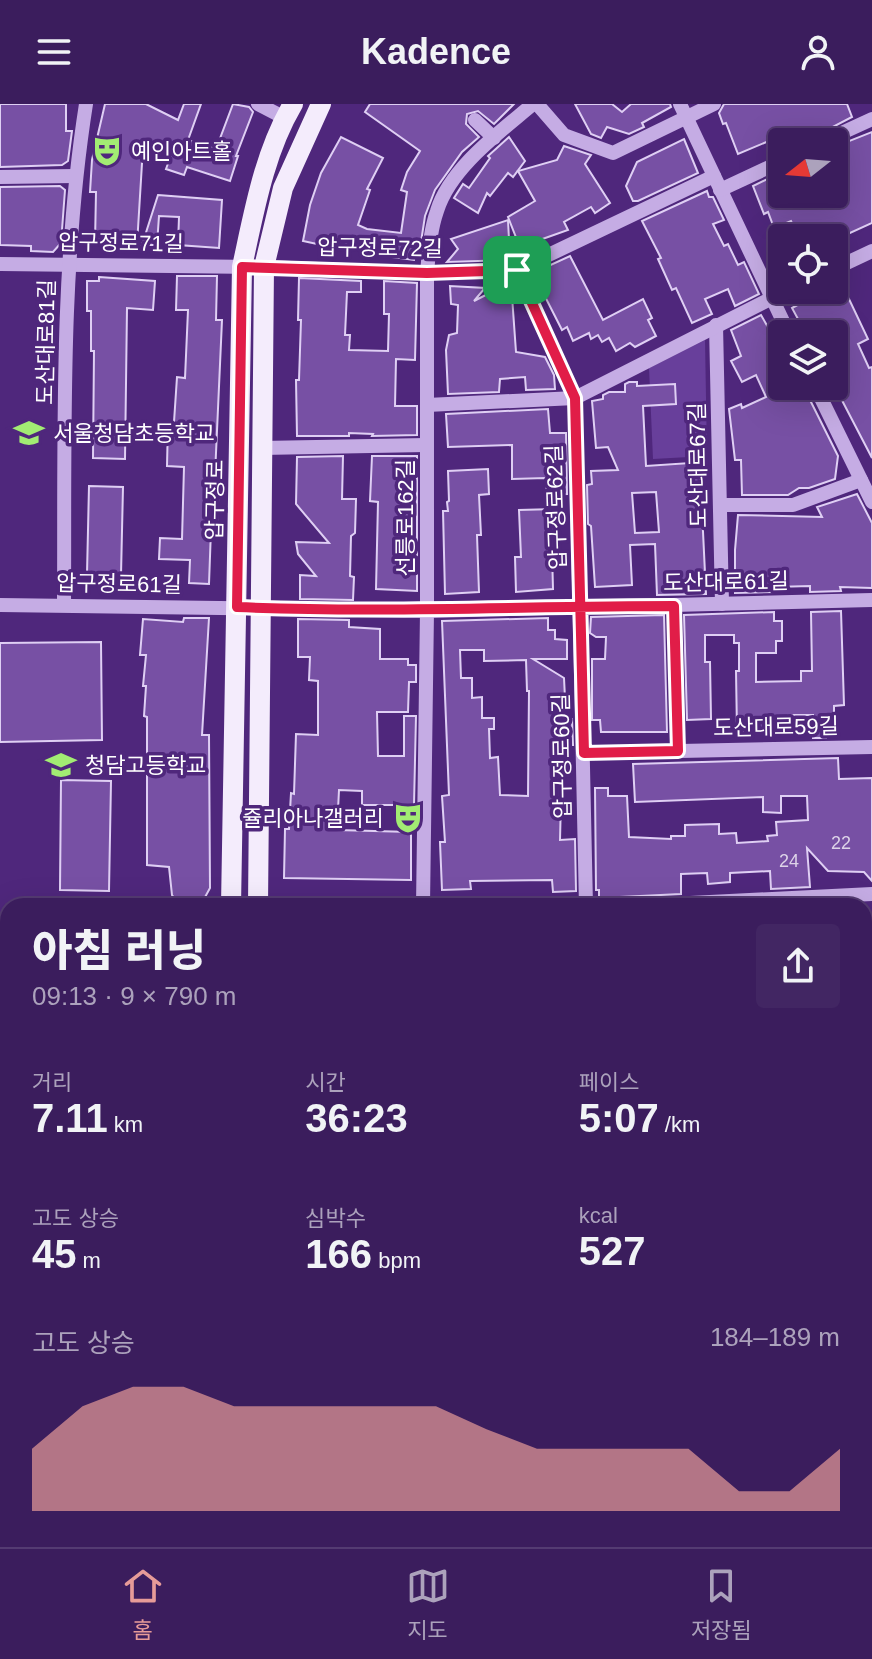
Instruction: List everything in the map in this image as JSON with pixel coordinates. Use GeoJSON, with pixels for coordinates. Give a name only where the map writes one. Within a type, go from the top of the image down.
{"type":"FeatureCollection","features":[{"type":"Feature","properties":{"kind":"main road","name":"압구정로"},"geometry":{"type":"LineString","coordinates":[[258,898],[264,267],[283,188],[321,104]]}},
{"type":"Feature","properties":{"kind":"main road","name":"압구정로"},"geometry":{"type":"LineString","coordinates":[[231,898],[242,267],[259,189],[289,111]]}},
{"type":"Feature","properties":{"kind":"street","name":"도산대로81길"},"geometry":{"type":"LineString","coordinates":[[64,605],[68,275],[75,176],[86,104]]}},
{"type":"Feature","properties":{"kind":"street"},"geometry":{"type":"LineString","coordinates":[[258,104],[289,111]]}},
{"type":"Feature","properties":{"kind":"street"},"geometry":{"type":"LineString","coordinates":[[535,104],[564,135],[613,153],[683,111],[714,104]]}},
{"type":"Feature","properties":{"kind":"street","name":"선릉로162길"},"geometry":{"type":"LineString","coordinates":[[423,898],[427,273],[432,229],[437,207],[475,154],[535,104]]}},
{"type":"Feature","properties":{"kind":"street"},"geometry":{"type":"LineString","coordinates":[[683,111],[768,292]]}},
{"type":"Feature","properties":{"kind":"street"},"geometry":{"type":"LineString","coordinates":[[848,130],[872,119]]}},
{"type":"Feature","properties":{"kind":"street"},"geometry":{"type":"LineString","coordinates":[[475,120],[494,138]]}},
{"type":"Feature","properties":{"kind":"street","name":"압구정로72길"},"geometry":{"type":"LineString","coordinates":[[242,267],[427,273],[517,270],[717,183],[768,166]]}},
{"type":"Feature","properties":{"kind":"street"},"geometry":{"type":"LineString","coordinates":[[0,177],[75,176]]}},
{"type":"Feature","properties":{"kind":"street"},"geometry":{"type":"LineString","coordinates":[[848,262],[872,251]]}},
{"type":"Feature","properties":{"kind":"street","name":"압구정로71길"},"geometry":{"type":"LineString","coordinates":[[0,264],[242,267]]}},
{"type":"Feature","properties":{"kind":"street"},"geometry":{"type":"LineString","coordinates":[[517,270],[575,398]]}},
{"type":"Feature","properties":{"kind":"street"},"geometry":{"type":"LineString","coordinates":[[427,405],[575,398],[768,299]]}},
{"type":"Feature","properties":{"kind":"street","name":"도산대로67길"},"geometry":{"type":"LineString","coordinates":[[716,325],[722,604]]}},
{"type":"Feature","properties":{"kind":"street","name":"압구정로62길"},"geometry":{"type":"LineString","coordinates":[[575,398],[581,606]]}},
{"type":"Feature","properties":{"kind":"street"},"geometry":{"type":"LineString","coordinates":[[822,400],[872,502]]}},
{"type":"Feature","properties":{"kind":"street"},"geometry":{"type":"LineString","coordinates":[[261,448],[426,445]]}},
{"type":"Feature","properties":{"kind":"street"},"geometry":{"type":"LineString","coordinates":[[721,505],[793,505],[861,480]]}},
{"type":"Feature","properties":{"kind":"street","name":"도산대로61길"},"geometry":{"type":"LineString","coordinates":[[581,606],[872,600]]}},
{"type":"Feature","properties":{"kind":"street","name":"압구정로61길"},"geometry":{"type":"LineString","coordinates":[[0,605],[237,607]]}},
{"type":"Feature","properties":{"kind":"street"},"geometry":{"type":"LineString","coordinates":[[237,607],[427,611],[581,606]]}},
{"type":"Feature","properties":{"kind":"street","name":"압구정로60길"},"geometry":{"type":"LineString","coordinates":[[581,606],[586,898]]}},
{"type":"Feature","properties":{"kind":"street"},"geometry":{"type":"LineString","coordinates":[[674,606],[678,751]]}},
{"type":"Feature","properties":{"kind":"street","name":"도산대로59길"},"geometry":{"type":"LineString","coordinates":[[584,753],[872,747]]}},
{"type":"Feature","properties":{"kind":"street"},"geometry":{"type":"LineString","coordinates":[[820,898],[872,894]]}},
{"type":"Feature","properties":{"kind":"shaded area"},"geometry":{"type":"Polygon","coordinates":[[[705,340],[707,456],[653,459],[649,368],[705,340]]]}},
{"type":"Feature","properties":{"kind":"building"},"geometry":{"type":"Polygon","coordinates":[[[0,104],[66,104],[66,131],[72,131],[68,161],[62,165],[0,167],[0,104]]]}},
{"type":"Feature","properties":{"kind":"building"},"geometry":{"type":"Polygon","coordinates":[[[105,104],[146,104],[178,120],[184,104],[201,104],[188,140],[216,149],[233,104],[249,107],[253,112],[230,181],[187,167],[184,175],[166,169],[171,155],[143,147],[137,245],[95,243],[96,192],[90,192],[92,160],[105,104]]]}},
{"type":"Feature","properties":{"kind":"building"},"geometry":{"type":"Polygon","coordinates":[[[370,104],[514,104],[494,124],[478,111],[467,114],[466,124],[479,137],[462,152],[435,190],[425,216],[419,255],[415,254],[414,260],[391,257],[392,250],[347,238],[345,250],[303,241],[310,205],[321,173],[341,137],[383,158],[367,189],[370,190],[358,225],[401,233],[407,192],[401,190],[407,172],[420,151],[365,112],[370,104]]]}},
{"type":"Feature","properties":{"kind":"building"},"geometry":{"type":"Polygon","coordinates":[[[575,104],[612,104],[622,112],[631,104],[670,104],[671,107],[629,134],[607,127],[601,138],[591,134],[575,104]]]}},
{"type":"Feature","properties":{"kind":"building"},"geometry":{"type":"Polygon","coordinates":[[[724,104],[847,104],[852,117],[831,128],[768,128],[768,141],[738,154],[719,113],[724,104]]]}},
{"type":"Feature","properties":{"kind":"building"},"geometry":{"type":"Polygon","coordinates":[[[872,132],[872,223],[848,234],[848,224],[792,224],[791,221],[772,224],[768,212],[764,214],[753,186],[768,179],[768,208],[848,208],[848,141],[872,132]]]}},
{"type":"Feature","properties":{"kind":"building"},"geometry":{"type":"Polygon","coordinates":[[[509,137],[525,161],[513,177],[508,173],[490,196],[487,193],[478,213],[454,198],[463,184],[469,188],[490,158],[488,156],[509,137]]]}},
{"type":"Feature","properties":{"kind":"building"},"geometry":{"type":"Polygon","coordinates":[[[684,139],[698,173],[633,201],[626,186],[637,162],[684,139]]]}},
{"type":"Feature","properties":{"kind":"building"},"geometry":{"type":"Polygon","coordinates":[[[564,146],[591,155],[585,164],[610,203],[595,213],[591,207],[564,222],[568,230],[521,250],[508,217],[535,201],[518,171],[557,160],[564,146]]]}},
{"type":"Feature","properties":{"kind":"building"},"geometry":{"type":"Polygon","coordinates":[[[60,186],[65,190],[61,243],[53,252],[31,251],[31,246],[0,245],[0,187],[60,186]]]}},
{"type":"Feature","properties":{"kind":"building"},"geometry":{"type":"Polygon","coordinates":[[[707,191],[724,220],[713,224],[724,246],[728,244],[738,265],[744,262],[759,294],[735,306],[728,289],[705,299],[712,314],[692,323],[676,288],[672,290],[658,259],[661,258],[642,221],[707,191]]]}},
{"type":"Feature","properties":{"kind":"building"},"geometry":{"type":"Polygon","coordinates":[[[158,195],[222,200],[219,248],[178,245],[179,217],[159,216],[157,245],[142,245],[158,195]]]}},
{"type":"Feature","properties":{"kind":"building"},"geometry":{"type":"Polygon","coordinates":[[[508,220],[510,260],[447,262],[458,249],[451,239],[508,220]]]}},
{"type":"Feature","properties":{"kind":"building"},"geometry":{"type":"Polygon","coordinates":[[[570,256],[603,320],[643,299],[656,336],[635,347],[630,343],[616,351],[609,338],[602,342],[598,335],[591,339],[589,333],[573,341],[567,327],[562,330],[533,273],[570,256]]]}},
{"type":"Feature","properties":{"kind":"building"},"geometry":{"type":"Polygon","coordinates":[[[177,276],[217,276],[216,320],[222,320],[215,475],[219,475],[217,530],[211,529],[209,584],[189,583],[190,560],[159,559],[160,538],[182,539],[184,467],[167,466],[168,422],[174,422],[177,377],[185,378],[188,310],[176,310],[177,276]]]}},
{"type":"Feature","properties":{"kind":"building"},"geometry":{"type":"Polygon","coordinates":[[[99,277],[155,281],[153,310],[127,308],[125,459],[93,458],[94,351],[91,351],[91,311],[87,311],[87,281],[99,281],[99,277]]]}},
{"type":"Feature","properties":{"kind":"building"},"geometry":{"type":"Polygon","coordinates":[[[299,278],[361,281],[361,292],[347,292],[345,335],[350,335],[349,350],[388,351],[389,314],[384,314],[384,281],[417,283],[415,360],[396,359],[395,406],[417,406],[417,435],[349,433],[349,436],[297,436],[296,380],[299,380],[301,320],[298,320],[299,278]]]}},
{"type":"Feature","properties":{"kind":"building"},"geometry":{"type":"Polygon","coordinates":[[[511,282],[516,352],[545,357],[554,375],[555,389],[526,390],[525,377],[500,379],[499,392],[448,394],[446,350],[449,335],[457,333],[458,305],[451,304],[450,286],[485,288],[474,301],[511,282]]]}},
{"type":"Feature","properties":{"kind":"building"},"geometry":{"type":"Polygon","coordinates":[[[848,297],[868,339],[858,344],[869,368],[872,367],[872,458],[842,400],[848,400],[848,320],[798,320],[792,308],[799,304],[848,304],[848,297]]]}},
{"type":"Feature","properties":{"kind":"building"},"geometry":{"type":"Polygon","coordinates":[[[761,315],[768,327],[768,400],[810,400],[838,456],[835,479],[809,488],[799,488],[788,495],[742,495],[741,460],[735,460],[729,409],[741,404],[742,408],[766,397],[756,375],[742,382],[731,361],[741,356],[731,330],[761,315]]]}},
{"type":"Feature","properties":{"kind":"building"},"geometry":{"type":"Polygon","coordinates":[[[625,384],[675,384],[676,404],[643,406],[646,466],[690,463],[691,470],[700,469],[706,594],[657,595],[655,544],[630,545],[632,585],[595,587],[587,485],[592,484],[591,471],[618,470],[608,447],[596,448],[592,401],[603,399],[603,395],[609,392],[625,392],[625,384]],[[656,492],[632,493],[635,533],[659,532],[656,492]]]}},
{"type":"Feature","properties":{"kind":"building"},"geometry":{"type":"Polygon","coordinates":[[[548,409],[550,433],[566,433],[567,494],[547,495],[546,478],[512,479],[512,445],[448,447],[446,414],[548,409]]]}},
{"type":"Feature","properties":{"kind":"building"},"geometry":{"type":"Polygon","coordinates":[[[343,456],[342,499],[356,499],[355,533],[351,536],[353,600],[300,599],[300,575],[316,576],[298,554],[296,542],[329,543],[296,504],[297,457],[343,456]]]}},
{"type":"Feature","properties":{"kind":"building"},"geometry":{"type":"Polygon","coordinates":[[[372,456],[417,456],[417,591],[376,589],[378,502],[370,501],[372,456]]]}},
{"type":"Feature","properties":{"kind":"building"},"geometry":{"type":"Polygon","coordinates":[[[488,469],[489,494],[479,495],[479,592],[445,594],[443,511],[448,511],[448,471],[488,469]]]}},
{"type":"Feature","properties":{"kind":"building"},"geometry":{"type":"Polygon","coordinates":[[[89,486],[123,487],[121,575],[87,574],[89,486]]]}},
{"type":"Feature","properties":{"kind":"building"},"geometry":{"type":"Polygon","coordinates":[[[857,494],[872,523],[872,588],[840,587],[841,591],[810,592],[810,586],[774,587],[774,592],[735,593],[738,515],[822,517],[817,507],[857,494]]]}},
{"type":"Feature","properties":{"kind":"building"},"geometry":{"type":"Polygon","coordinates":[[[555,509],[557,550],[552,552],[553,589],[516,592],[515,557],[521,557],[519,510],[555,509]]]}},
{"type":"Feature","properties":{"kind":"building"},"geometry":{"type":"Polygon","coordinates":[[[841,611],[844,705],[834,706],[834,729],[826,729],[826,738],[813,738],[813,715],[788,715],[788,729],[783,731],[737,732],[739,643],[734,643],[734,635],[705,635],[705,662],[710,662],[711,719],[687,720],[684,615],[774,612],[774,621],[782,621],[782,641],[776,641],[776,653],[756,653],[756,682],[801,681],[801,671],[812,671],[811,612],[841,611]]]}},
{"type":"Feature","properties":{"kind":"building"},"geometry":{"type":"Polygon","coordinates":[[[664,615],[667,732],[601,732],[600,720],[592,720],[592,659],[605,659],[606,637],[596,637],[590,633],[591,617],[664,615]]]}},
{"type":"Feature","properties":{"kind":"building"},"geometry":{"type":"Polygon","coordinates":[[[184,618],[209,618],[202,735],[209,735],[210,888],[205,898],[174,898],[169,867],[147,865],[147,717],[144,716],[146,686],[143,686],[146,655],[140,655],[143,619],[183,622],[184,618]]]}},
{"type":"Feature","properties":{"kind":"building"},"geometry":{"type":"Polygon","coordinates":[[[548,618],[548,630],[555,630],[555,639],[567,640],[567,659],[533,659],[564,678],[566,719],[572,719],[573,745],[565,745],[562,759],[560,840],[575,839],[576,891],[553,892],[552,880],[470,881],[471,889],[442,890],[440,842],[445,842],[442,796],[449,795],[442,621],[548,618]],[[460,650],[461,678],[472,678],[472,698],[482,697],[482,718],[494,718],[494,729],[489,729],[490,758],[498,757],[500,795],[528,796],[529,691],[526,660],[484,661],[484,650],[460,650]]]}},
{"type":"Feature","properties":{"kind":"building"},"geometry":{"type":"Polygon","coordinates":[[[298,619],[349,620],[349,627],[380,629],[380,659],[408,659],[408,665],[416,665],[416,682],[409,682],[408,712],[377,712],[378,756],[404,756],[404,716],[416,716],[414,805],[362,805],[362,791],[339,790],[337,830],[411,832],[411,880],[284,878],[285,829],[289,829],[291,793],[294,794],[296,734],[318,735],[318,681],[309,680],[310,657],[298,657],[298,619]]]}},
{"type":"Feature","properties":{"kind":"building"},"geometry":{"type":"Polygon","coordinates":[[[101,642],[102,740],[0,742],[0,643],[101,642]]]}},
{"type":"Feature","properties":{"kind":"building"},"geometry":{"type":"Polygon","coordinates":[[[838,758],[839,779],[872,778],[872,881],[864,872],[828,871],[807,848],[810,887],[771,889],[770,871],[730,873],[730,882],[708,884],[707,873],[681,874],[681,894],[599,898],[599,890],[596,890],[595,788],[608,788],[608,796],[627,796],[629,837],[671,839],[671,836],[685,836],[685,825],[719,824],[719,834],[736,833],[737,843],[768,841],[767,836],[777,835],[776,822],[808,820],[807,796],[781,796],[781,813],[763,812],[763,797],[635,802],[633,764],[838,758]]]}},
{"type":"Feature","properties":{"kind":"building"},"geometry":{"type":"Polygon","coordinates":[[[61,780],[111,781],[109,891],[60,890],[61,780]]]}},
{"type":"Feature","properties":{"kind":"place","name":"예인아트홀"},"geometry":{"type":"Point","coordinates":[107,151]}},
{"type":"Feature","properties":{"kind":"place","name":"서울청담초등학교"},"geometry":{"type":"Point","coordinates":[29,433]}},
{"type":"Feature","properties":{"kind":"place","name":"청담고등학교"},"geometry":{"type":"Point","coordinates":[61,765]}},
{"type":"Feature","properties":{"kind":"place","name":"쥴리아나갤러리"},"geometry":{"type":"Point","coordinates":[408,818]}},
{"type":"Feature","properties":{"kind":"route"},"geometry":{"type":"LineString","coordinates":[[517,270],[427,273],[242,267],[237,607],[427,611],[581,606],[674,606],[678,751],[584,753],[581,606],[575,398],[517,270]]}}]}
